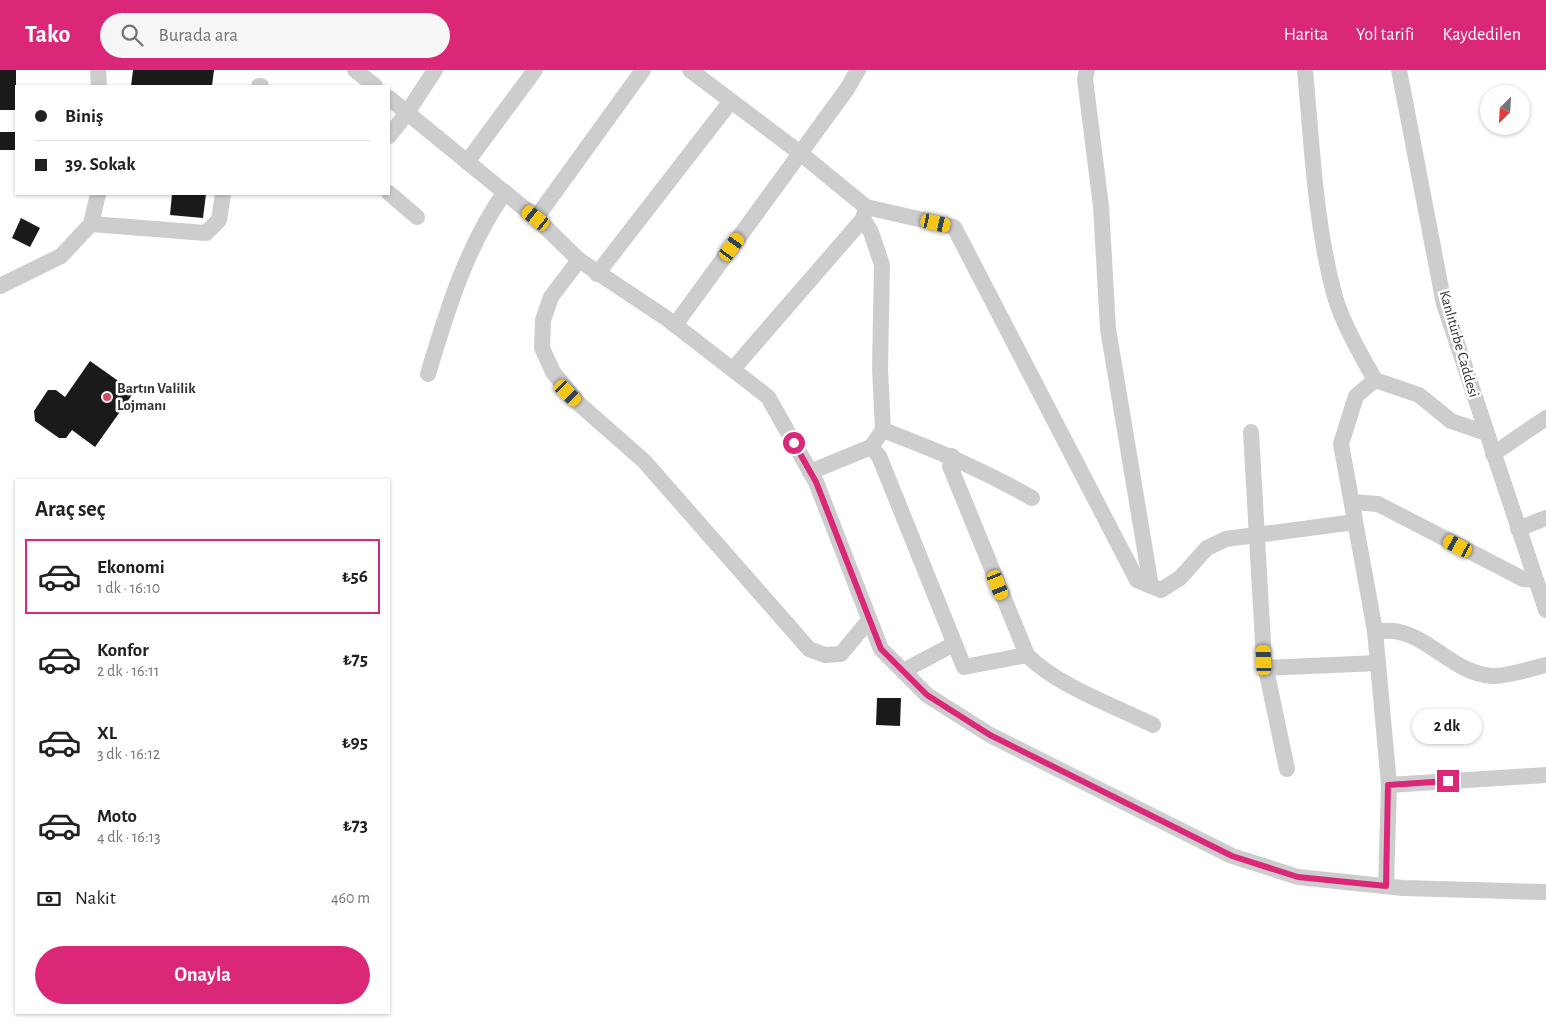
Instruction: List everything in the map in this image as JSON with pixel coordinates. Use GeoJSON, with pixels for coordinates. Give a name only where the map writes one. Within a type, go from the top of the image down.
{"type":"FeatureCollection","features":[{"type":"Feature","properties":{"kind":"street"},"geometry":{"type":"LineString","coordinates":[[98,70],[99,85]]}},
{"type":"Feature","properties":{"kind":"street"},"geometry":{"type":"LineString","coordinates":[[355,70],[374,85]]}},
{"type":"Feature","properties":{"kind":"street"},"geometry":{"type":"LineString","coordinates":[[390,135],[407,113],[435,70]]}},
{"type":"Feature","properties":{"kind":"street"},"geometry":{"type":"LineString","coordinates":[[467,162],[535,70]]}},
{"type":"Feature","properties":{"kind":"street"},"geometry":{"type":"LineString","coordinates":[[536,218],[643,70]]}},
{"type":"Feature","properties":{"kind":"street"},"geometry":{"type":"LineString","coordinates":[[690,70],[800,153],[864,213],[882,265],[880,369],[883,430],[871,447],[810,472]]}},
{"type":"Feature","properties":{"kind":"street"},"geometry":{"type":"LineString","coordinates":[[675,325],[847,89],[858,70]]}},
{"type":"Feature","properties":{"kind":"street"},"geometry":{"type":"LineString","coordinates":[[1087,70],[1085,80],[1102,206],[1108,329],[1151,586]]}},
{"type":"Feature","properties":{"kind":"street"},"geometry":{"type":"LineString","coordinates":[[1305,70],[1320,220],[1335,299],[1375,380],[1419,395],[1451,421],[1486,433]]}},
{"type":"Feature","properties":{"kind":"street","name":"Kanlıtürbe Caddesi"},"geometry":{"type":"LineString","coordinates":[[1399,70],[1444,304],[1546,610]]}},
{"type":"Feature","properties":{"kind":"street"},"geometry":{"type":"LineString","coordinates":[[390,99],[536,218],[579,260],[597,274],[675,325],[768,397],[810,472],[881,649],[927,695],[990,735],[1232,856],[1298,877],[1386,886],[1546,892]]}},
{"type":"Feature","properties":{"kind":"street"},"geometry":{"type":"LineString","coordinates":[[597,274],[731,101]]}},
{"type":"Feature","properties":{"kind":"street"},"geometry":{"type":"LineString","coordinates":[[428,374],[450,302],[469,255],[491,212],[505,192]]}},
{"type":"Feature","properties":{"kind":"street"},"geometry":{"type":"LineString","coordinates":[[390,194],[417,217]]}},
{"type":"Feature","properties":{"kind":"street"},"geometry":{"type":"LineString","coordinates":[[0,286],[61,256],[91,224],[98,195]]}},
{"type":"Feature","properties":{"kind":"street"},"geometry":{"type":"LineString","coordinates":[[91,224],[206,233],[219,220],[223,195]]}},
{"type":"Feature","properties":{"kind":"street"},"geometry":{"type":"LineString","coordinates":[[864,213],[954,227],[1137,580],[1161,590],[1180,578],[1207,548],[1226,539],[1355,522]]}},
{"type":"Feature","properties":{"kind":"street"},"geometry":{"type":"LineString","coordinates":[[732,369],[864,213]]}},
{"type":"Feature","properties":{"kind":"street"},"geometry":{"type":"LineString","coordinates":[[579,260],[551,297],[542,329],[542,348],[547,360],[568,393],[644,461],[809,649],[825,655],[841,654],[869,620]]}},
{"type":"Feature","properties":{"kind":"street"},"geometry":{"type":"LineString","coordinates":[[1375,380],[1356,396],[1341,444],[1375,631],[1388,785],[1386,886]]}},
{"type":"Feature","properties":{"kind":"street"},"geometry":{"type":"LineString","coordinates":[[1493,454],[1546,418]]}},
{"type":"Feature","properties":{"kind":"street"},"geometry":{"type":"LineString","coordinates":[[883,430],[952,456],[987,472],[1032,498]]}},
{"type":"Feature","properties":{"kind":"street"},"geometry":{"type":"LineString","coordinates":[[1251,432],[1266,668],[1287,769]]}},
{"type":"Feature","properties":{"kind":"street"},"geometry":{"type":"LineString","coordinates":[[871,447],[879,456],[964,667],[1027,655]]}},
{"type":"Feature","properties":{"kind":"street"},"geometry":{"type":"LineString","coordinates":[[952,456],[950,466],[1027,655],[1038,667],[1060,680],[1153,725]]}},
{"type":"Feature","properties":{"kind":"street"},"geometry":{"type":"LineString","coordinates":[[1352,502],[1378,504],[1523,579],[1535,580]]}},
{"type":"Feature","properties":{"kind":"street"},"geometry":{"type":"LineString","coordinates":[[1518,529],[1546,518]]}},
{"type":"Feature","properties":{"kind":"street"},"geometry":{"type":"LineString","coordinates":[[1375,631],[1398,631],[1416,638],[1462,669],[1479,674],[1494,676],[1546,665]]}},
{"type":"Feature","properties":{"kind":"street"},"geometry":{"type":"LineString","coordinates":[[903,671],[954,644]]}},
{"type":"Feature","properties":{"kind":"street"},"geometry":{"type":"LineString","coordinates":[[1266,668],[1378,663]]}},
{"type":"Feature","properties":{"kind":"street"},"geometry":{"type":"LineString","coordinates":[[1388,785],[1546,774]]}},
{"type":"Feature","properties":{"kind":"building"},"geometry":{"type":"Polygon","coordinates":[[[0,70],[16,70],[15,110],[0,110],[0,70]]]}},
{"type":"Feature","properties":{"kind":"building"},"geometry":{"type":"Polygon","coordinates":[[[133,70],[214,70],[212,85],[131,85],[133,70]]]}},
{"type":"Feature","properties":{"kind":"building"},"geometry":{"type":"Polygon","coordinates":[[[0,132],[15,132],[15,150],[0,150],[0,132]]]}},
{"type":"Feature","properties":{"kind":"building"},"geometry":{"type":"Polygon","coordinates":[[[172,195],[206,195],[203,218],[170,215],[172,195]]]}},
{"type":"Feature","properties":{"kind":"building"},"geometry":{"type":"Polygon","coordinates":[[[21,218],[40,228],[30,247],[12,238],[21,218]]]}},
{"type":"Feature","properties":{"kind":"building","name":"Bartın Valilik Lojmanı"},"geometry":{"type":"Polygon","coordinates":[[[90,361],[134,392],[95,447],[72,430],[66,438],[59,438],[35,421],[34,411],[48,390],[56,390],[65,397],[90,361]]]}},
{"type":"Feature","properties":{"kind":"building"},"geometry":{"type":"Polygon","coordinates":[[[877,698],[901,698],[900,726],[876,725],[877,698]]]}},
{"type":"Feature","properties":{"kind":"place","name":"Bartın Valilik Lojmanı"},"geometry":{"type":"Point","coordinates":[107,397]}},
{"type":"Feature","properties":{"kind":"route"},"geometry":{"type":"LineString","coordinates":[[794,443],[816,482],[881,649],[927,695],[990,735],[1232,856],[1298,877],[1386,886],[1388,785],[1448,781]]}}]}
